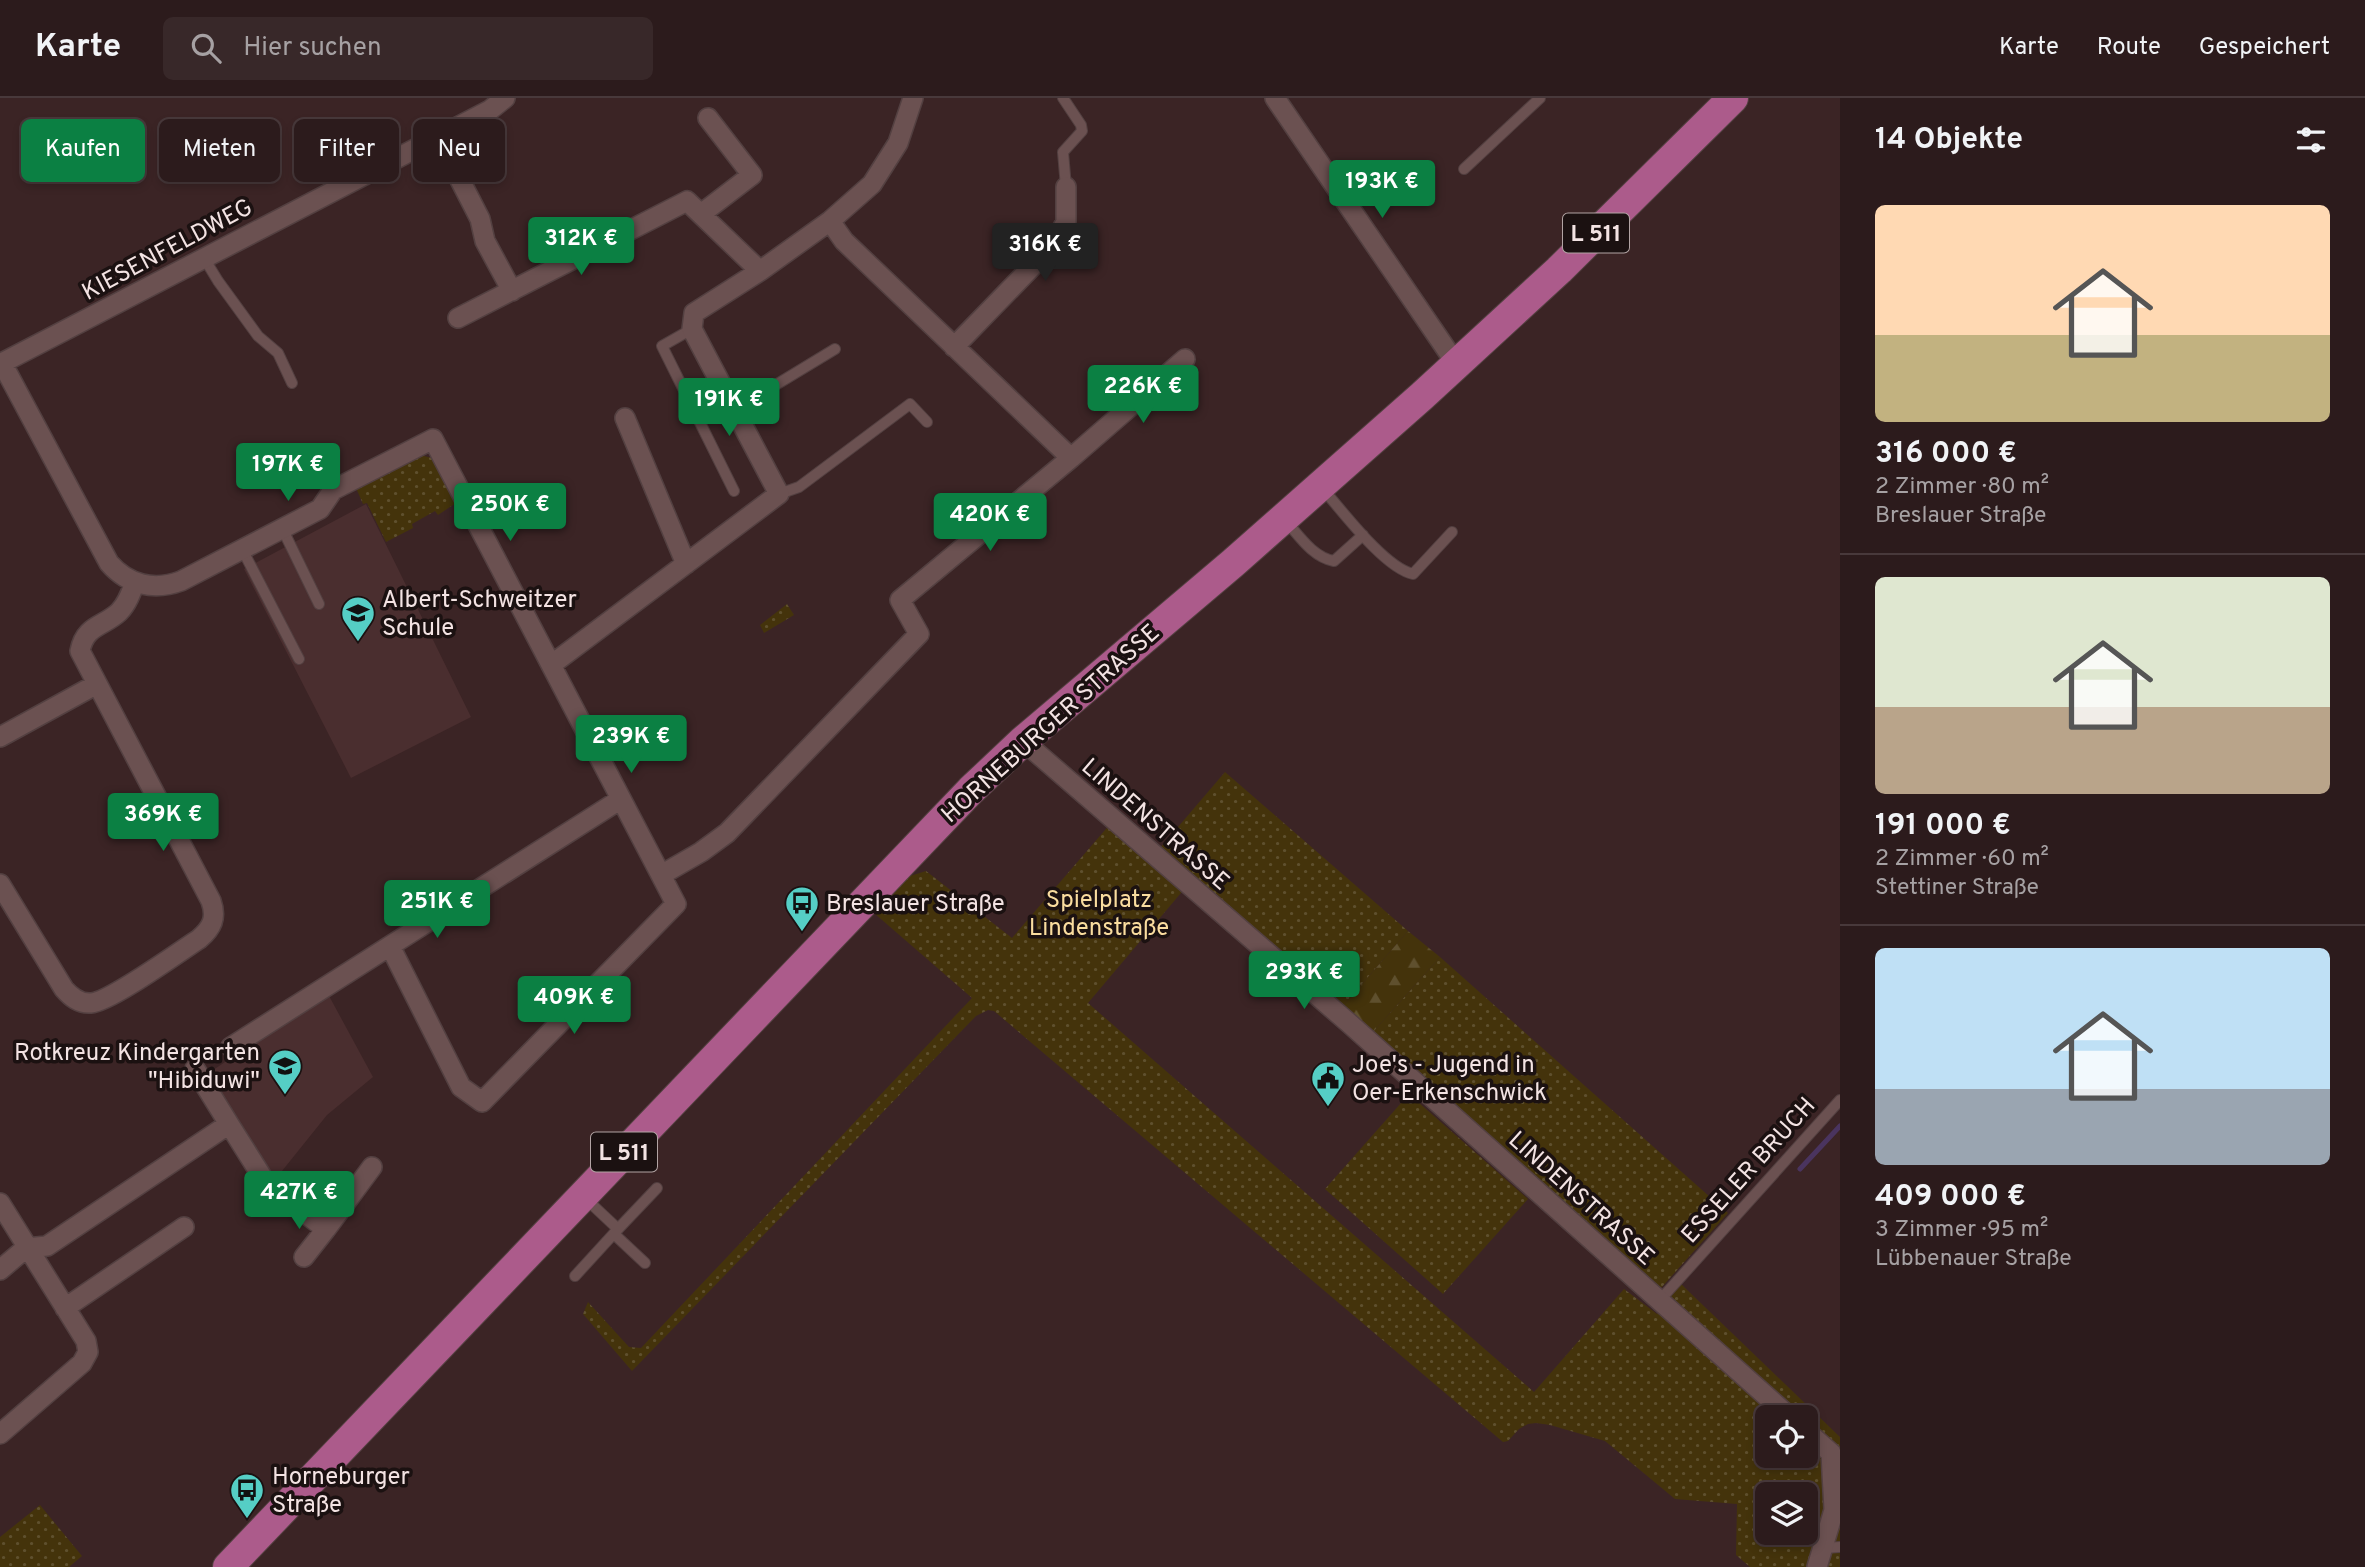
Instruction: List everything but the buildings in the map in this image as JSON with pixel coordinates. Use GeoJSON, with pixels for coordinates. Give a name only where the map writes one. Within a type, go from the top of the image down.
{"type":"FeatureCollection","features":[{"type":"Feature","properties":{"kind":"main road","name":"HORNEBURGER STRASSE"},"geometry":{"type":"LineString","coordinates":[[228,1567],[971,790],[1023,741],[1284,518],[1457,365],[1559,270],[1733,98]]}},
{"type":"Feature","properties":{"kind":"street","name":"KIESENFELDWEG"},"geometry":{"type":"LineString","coordinates":[[473,119],[505,98]]}},
{"type":"Feature","properties":{"kind":"street"},"geometry":{"type":"LineString","coordinates":[[551,665],[779,494],[737,409],[692,329],[694,313],[760,271],[830,220],[872,184],[898,143],[914,98]]}},
{"type":"Feature","properties":{"kind":"street"},"geometry":{"type":"LineString","coordinates":[[1275,98],[1457,365]]}},
{"type":"Feature","properties":{"kind":"street"},"geometry":{"type":"LineString","coordinates":[[701,215],[752,175],[708,118]]}},
{"type":"Feature","properties":{"kind":"street","name":"KIESENFELDWEG"},"geometry":{"type":"LineString","coordinates":[[1,364],[413,150]]}},
{"type":"Feature","properties":{"kind":"street"},"geometry":{"type":"LineString","coordinates":[[461,182],[480,219],[485,241],[512,290]]}},
{"type":"Feature","properties":{"kind":"street"},"geometry":{"type":"LineString","coordinates":[[954,347],[1052,246],[1066,222],[1066,187]]}},
{"type":"Feature","properties":{"kind":"street"},"geometry":{"type":"LineString","coordinates":[[457,318],[687,201],[760,271]]}},
{"type":"Feature","properties":{"kind":"street"},"geometry":{"type":"LineString","coordinates":[[830,220],[844,241],[1071,458]]}},
{"type":"Feature","properties":{"kind":"street"},"geometry":{"type":"LineString","coordinates":[[661,875],[727,833],[919,634],[900,600],[1185,359]]}},
{"type":"Feature","properties":{"kind":"street"},"geometry":{"type":"LineString","coordinates":[[1,364],[109,563],[116,571],[135,582],[157,586],[169,585],[320,509],[333,490],[433,439],[676,904],[482,1102],[461,1087],[390,946]]}},
{"type":"Feature","properties":{"kind":"street"},"geometry":{"type":"LineString","coordinates":[[625,418],[686,564]]}},
{"type":"Feature","properties":{"kind":"street"},"geometry":{"type":"LineString","coordinates":[[0,884],[64,989],[71,997],[81,1002],[102,1000],[135,980],[199,939],[208,932],[214,921],[211,901],[80,651],[82,640],[91,629],[121,610],[135,582]]}},
{"type":"Feature","properties":{"kind":"street"},"geometry":{"type":"LineString","coordinates":[[0,737],[97,684]]}},
{"type":"Feature","properties":{"kind":"street","name":"LINDENSTRASSE"},"geometry":{"type":"LineString","coordinates":[[1023,741],[1350,1024],[1777,1405]]}},
{"type":"Feature","properties":{"kind":"street"},"geometry":{"type":"LineString","coordinates":[[230,1047],[621,799]]}},
{"type":"Feature","properties":{"kind":"street"},"geometry":{"type":"LineString","coordinates":[[195,1069],[268,1186],[326,1229]]}},
{"type":"Feature","properties":{"kind":"street"},"geometry":{"type":"LineString","coordinates":[[0,1270],[26,1248],[47,1246],[229,1124]]}},
{"type":"Feature","properties":{"kind":"street"},"geometry":{"type":"LineString","coordinates":[[304,1257],[372,1167]]}},
{"type":"Feature","properties":{"kind":"street"},"geometry":{"type":"LineString","coordinates":[[0,1203],[86,1341],[88,1352],[82,1363],[0,1434]]}},
{"type":"Feature","properties":{"kind":"street"},"geometry":{"type":"LineString","coordinates":[[65,1308],[184,1227]]}},
{"type":"Feature","properties":{"kind":"street"},"geometry":{"type":"LineString","coordinates":[[1817,1567],[1832,1547],[1835,1510],[1835,1457],[1818,1442]]}},
{"type":"Feature","properties":{"kind":"lane"},"geometry":{"type":"LineString","coordinates":[[1063,98],[1082,125],[1082,131],[1063,152],[1066,187]]}},
{"type":"Feature","properties":{"kind":"lane"},"geometry":{"type":"LineString","coordinates":[[1464,169],[1540,98]]}},
{"type":"Feature","properties":{"kind":"lane"},"geometry":{"type":"LineString","coordinates":[[204,258],[218,282],[258,336],[278,354],[292,383]]}},
{"type":"Feature","properties":{"kind":"lane"},"geometry":{"type":"LineString","coordinates":[[692,329],[662,346],[734,491]]}},
{"type":"Feature","properties":{"kind":"lane"},"geometry":{"type":"LineString","coordinates":[[737,409],[835,349]]}},
{"type":"Feature","properties":{"kind":"lane"},"geometry":{"type":"LineString","coordinates":[[779,494],[799,487],[910,404],[927,422]]}},
{"type":"Feature","properties":{"kind":"lane"},"geometry":{"type":"LineString","coordinates":[[1320,486],[1363,535],[1404,572],[1413,575],[1452,533]]}},
{"type":"Feature","properties":{"kind":"lane"},"geometry":{"type":"LineString","coordinates":[[1284,518],[1312,551],[1324,559],[1334,561],[1363,535]]}},
{"type":"Feature","properties":{"kind":"lane"},"geometry":{"type":"LineString","coordinates":[[282,528],[320,604]]}},
{"type":"Feature","properties":{"kind":"lane"},"geometry":{"type":"LineString","coordinates":[[242,548],[299,659]]}},
{"type":"Feature","properties":{"kind":"lane","name":"ESSELER BRUCH"},"geometry":{"type":"LineString","coordinates":[[1660,1300],[1840,1100]]}},
{"type":"Feature","properties":{"kind":"lane"},"geometry":{"type":"LineString","coordinates":[[575,1276],[657,1188]]}},
{"type":"Feature","properties":{"kind":"lane"},"geometry":{"type":"LineString","coordinates":[[583,1196],[645,1262]]}},
{"type":"Feature","properties":{"kind":"shaded area","name":"Albert-Schweitzer Schule"},"geometry":{"type":"Polygon","coordinates":[[[366,504],[471,717],[351,778],[244,569],[366,504]]]}},
{"type":"Feature","properties":{"kind":"shaded area","name":"Rotkreuz Kindergarten \"Hibiduwi\""},"geometry":{"type":"Polygon","coordinates":[[[328,994],[373,1077],[327,1115],[274,1181],[207,1074],[328,994]]]}},
{"type":"Feature","properties":{"kind":"green space"},"geometry":{"type":"Polygon","coordinates":[[[420,455],[432,458],[459,501],[438,515],[435,511],[412,524],[413,528],[386,542],[367,503],[363,504],[356,488],[420,455]]]}},
{"type":"Feature","properties":{"kind":"green space"},"geometry":{"type":"Polygon","coordinates":[[[787,604],[794,615],[764,633],[760,625],[787,604]]]}},
{"type":"Feature","properties":{"kind":"green space"},"geometry":{"type":"Polygon","coordinates":[[[1225,772],[1408,931],[1343,1006],[1160,848],[1225,772]]]}},
{"type":"Feature","properties":{"kind":"green space","name":"Spielplatz Lindenstraße"},"geometry":{"type":"Polygon","coordinates":[[[1111,823],[1186,887],[1088,1003],[1534,1392],[1624,1289],[1657,1314],[1680,1283],[1807,1405],[1755,1405],[1755,1468],[1818,1468],[1818,1416],[1840,1437],[1840,1567],[1750,1567],[1736,1555],[1737,1504],[1675,1499],[1605,1441],[1536,1423],[1519,1429],[1508,1441],[1503,1442],[994,1011],[988,1010],[976,1016],[632,1371],[583,1314],[588,1302],[629,1347],[641,1348],[972,998],[874,913],[910,876],[926,871],[1012,938],[1111,823]]]}},
{"type":"Feature","properties":{"kind":"green space"},"geometry":{"type":"Polygon","coordinates":[[[1408,931],[1440,957],[1373,1032],[1343,1006],[1408,931]]]}},
{"type":"Feature","properties":{"kind":"green space"},"geometry":{"type":"Polygon","coordinates":[[[1440,957],[1728,1213],[1661,1288],[1373,1032],[1440,957]]]}},
{"type":"Feature","properties":{"kind":"green space"},"geometry":{"type":"Polygon","coordinates":[[[1409,1094],[1528,1199],[1443,1294],[1325,1189],[1409,1094]]]}},
{"type":"Feature","properties":{"kind":"green space"},"geometry":{"type":"Polygon","coordinates":[[[40,1505],[82,1556],[69,1567],[0,1567],[0,1537],[40,1505]]]}},
{"type":"Feature","properties":{"kind":"waterway"},"geometry":{"type":"LineString","coordinates":[[1800,1169],[1840,1126]]}},
{"type":"Feature","properties":{"kind":"place","name":"Albert-Schweitzer Schule"},"geometry":{"type":"Point","coordinates":[358,643]}},
{"type":"Feature","properties":{"kind":"place","name":"Breslauer Straße"},"geometry":{"type":"Point","coordinates":[802,933]}},
{"type":"Feature","properties":{"kind":"place","name":"Rotkreuz Kindergarten \"Hibiduwi\""},"geometry":{"type":"Point","coordinates":[285,1096]}},
{"type":"Feature","properties":{"kind":"place","name":"Joe's - Jugend in Oer-Erkenschwick"},"geometry":{"type":"Point","coordinates":[1328,1108]}},
{"type":"Feature","properties":{"kind":"place","name":"Horneburger Straße"},"geometry":{"type":"Point","coordinates":[247,1520]}}]}
